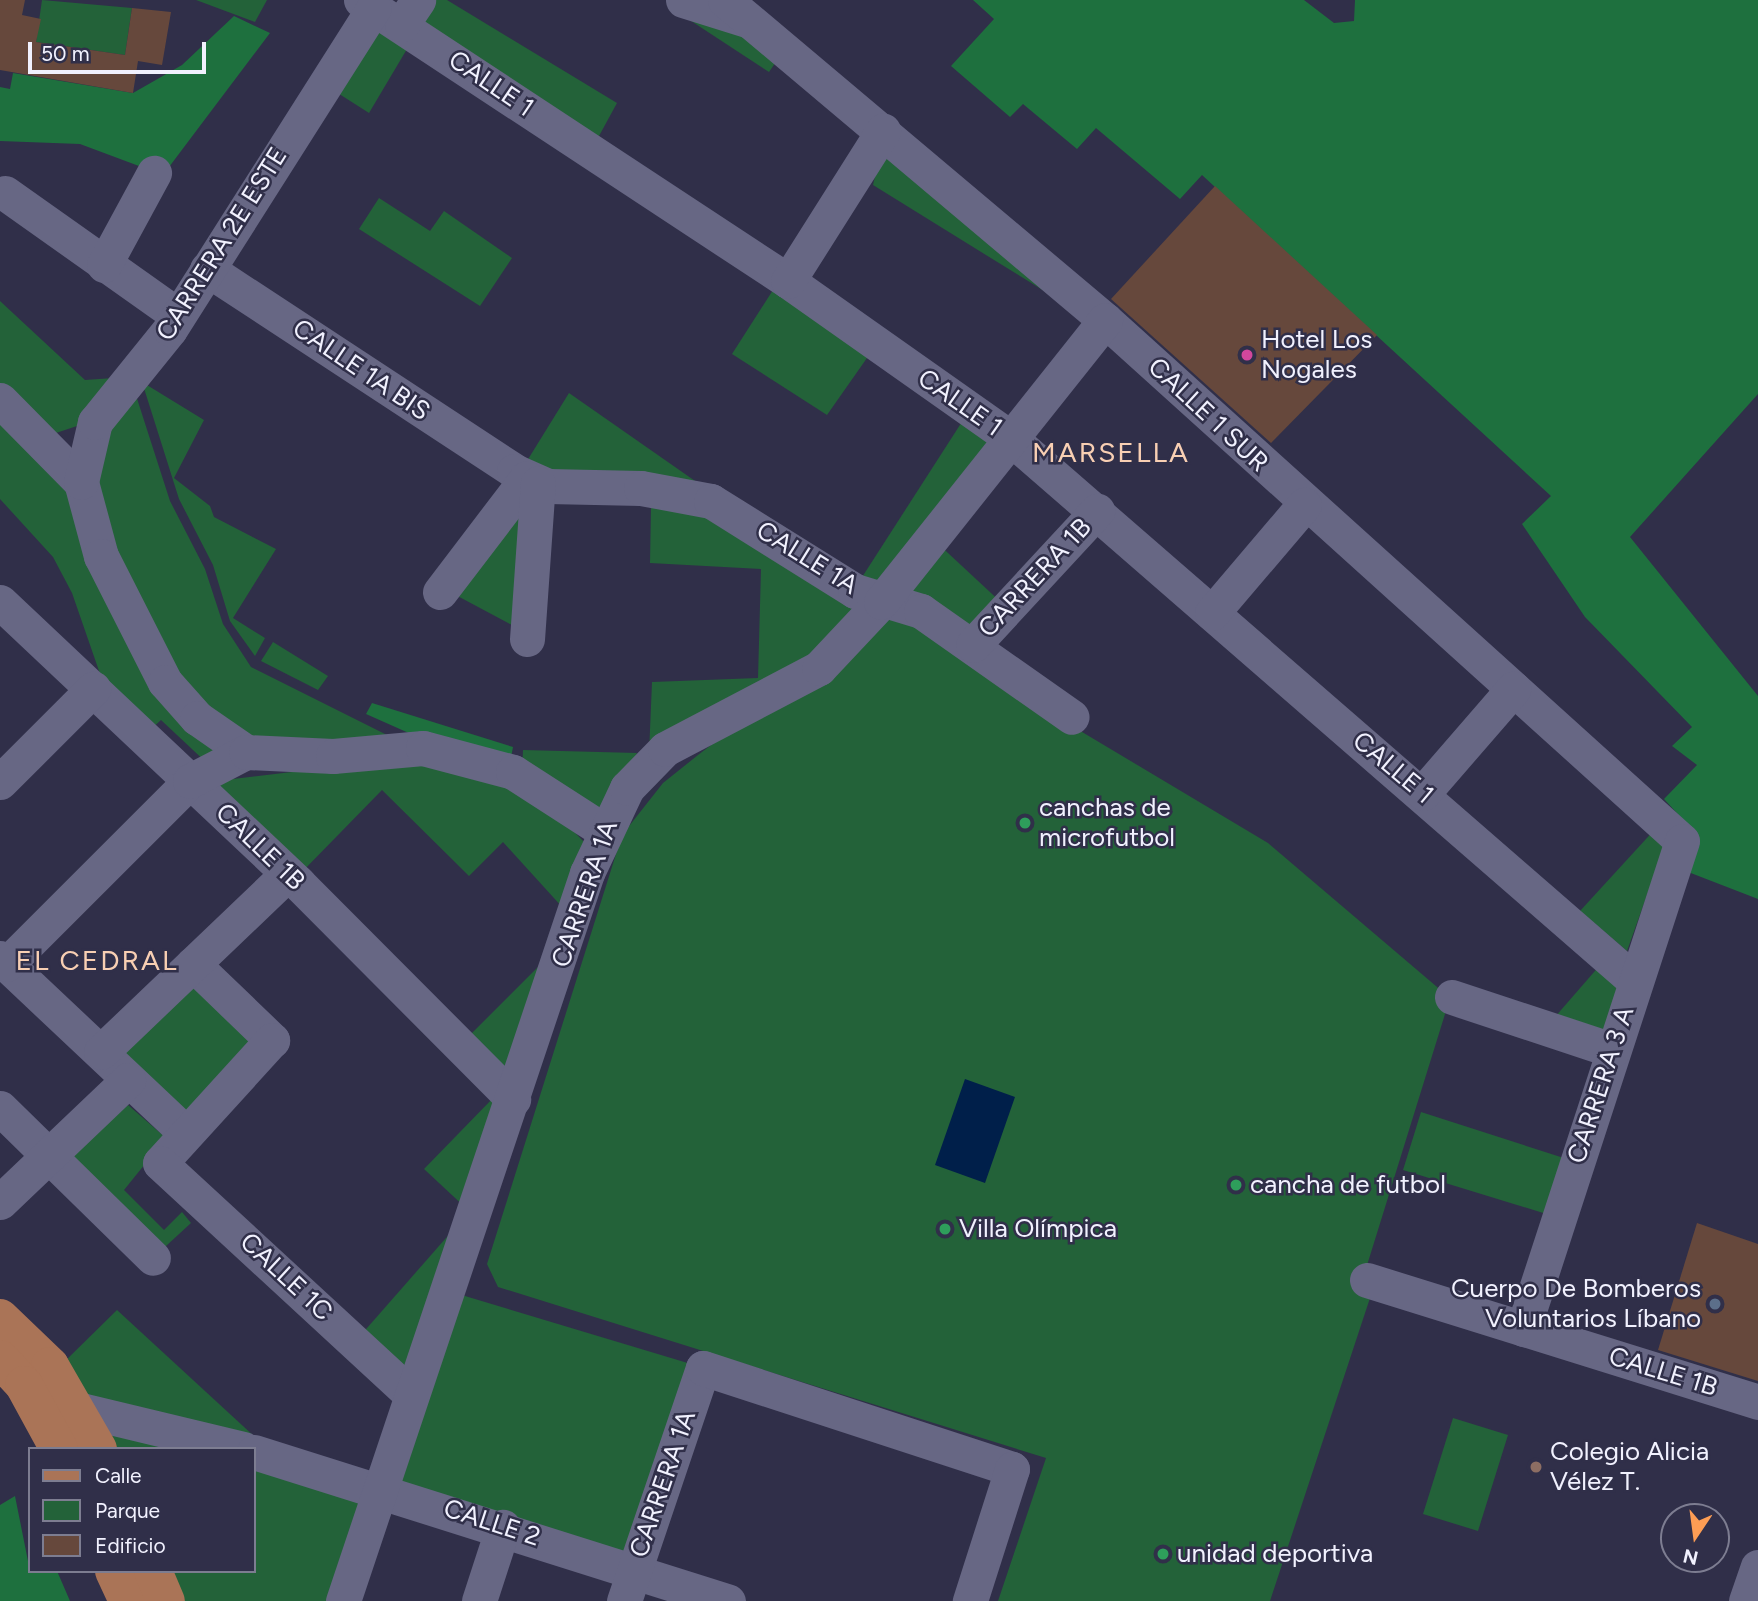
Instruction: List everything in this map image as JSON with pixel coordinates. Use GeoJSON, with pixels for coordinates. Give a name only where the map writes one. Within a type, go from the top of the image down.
{"type":"FeatureCollection","features":[{"type":"Feature","properties":{"kind":"main road"},"geometry":{"type":"LineString","coordinates":[[0,1318],[50,1366],[62,1427]]}},
{"type":"Feature","properties":{"kind":"main road"},"geometry":{"type":"LineString","coordinates":[[0,1359],[62,1427],[95,1447]]}},
{"type":"Feature","properties":{"kind":"main road"},"geometry":{"type":"LineString","coordinates":[[115,1573],[128,1601]]}},
{"type":"Feature","properties":{"kind":"main road"},"geometry":{"type":"LineString","coordinates":[[154,1573],[166,1601]]}},
{"type":"Feature","properties":{"kind":"street"},"geometry":{"type":"LineString","coordinates":[[682,0],[753,22]]}},
{"type":"Feature","properties":{"kind":"street","name":"CALLE 1 SUR"},"geometry":{"type":"LineString","coordinates":[[725,0],[1105,320],[1304,505],[1682,841]]}},
{"type":"Feature","properties":{"kind":"street","name":"CARRERA 2E ESTE"},"geometry":{"type":"LineString","coordinates":[[81,482],[95,422],[177,315],[389,8]]}},
{"type":"Feature","properties":{"kind":"street","name":"CALLE 1"},"geometry":{"type":"LineString","coordinates":[[389,8],[788,281],[1008,436],[1423,793],[1635,981]]}},
{"type":"Feature","properties":{"kind":"street"},"geometry":{"type":"LineString","coordinates":[[788,281],[883,131]]}},
{"type":"Feature","properties":{"kind":"street"},"geometry":{"type":"LineString","coordinates":[[104,265],[155,173]]}},
{"type":"Feature","properties":{"kind":"street"},"geometry":{"type":"LineString","coordinates":[[5,193],[177,315]]}},
{"type":"Feature","properties":{"kind":"street","name":"CALLE 1A BIS"},"geometry":{"type":"LineString","coordinates":[[207,269],[526,478]]}},
{"type":"Feature","properties":{"kind":"street","name":"CARRERA 1A"},"geometry":{"type":"LineString","coordinates":[[343,1601],[379,1486],[603,830],[645,763],[819,668],[881,602],[1008,436],[1105,320]]}},
{"type":"Feature","properties":{"kind":"street"},"geometry":{"type":"LineString","coordinates":[[0,400],[43,440],[81,482],[101,556],[165,682],[197,719],[246,752]]}},
{"type":"Feature","properties":{"kind":"street"},"geometry":{"type":"LineString","coordinates":[[43,440],[95,422]]}},
{"type":"Feature","properties":{"kind":"street"},"geometry":{"type":"LineString","coordinates":[[440,592],[526,478]]}},
{"type":"Feature","properties":{"kind":"street"},"geometry":{"type":"LineString","coordinates":[[526,478],[527,639]]}},
{"type":"Feature","properties":{"kind":"street","name":"CALLE 1A"},"geometry":{"type":"LineString","coordinates":[[526,478],[641,488],[711,501],[881,602],[922,611],[1072,717]]}},
{"type":"Feature","properties":{"kind":"street"},"geometry":{"type":"LineString","coordinates":[[1212,613],[1304,505]]}},
{"type":"Feature","properties":{"kind":"street","name":"CARRERA 1B"},"geometry":{"type":"LineString","coordinates":[[973,645],[1097,511]]}},
{"type":"Feature","properties":{"kind":"street","name":"CALLE 1B"},"geometry":{"type":"LineString","coordinates":[[0,602],[190,780],[513,1099]]}},
{"type":"Feature","properties":{"kind":"street"},"geometry":{"type":"LineString","coordinates":[[1423,793],[1513,689]]}},
{"type":"Feature","properties":{"kind":"street"},"geometry":{"type":"LineString","coordinates":[[1,778],[93,690]]}},
{"type":"Feature","properties":{"kind":"street"},"geometry":{"type":"LineString","coordinates":[[193,964],[272,1040],[186,1133],[3,961],[190,780],[246,752],[333,756],[423,748],[513,772],[603,830]]}},
{"type":"Feature","properties":{"kind":"street","name":"CARRERA 3 A"},"geometry":{"type":"LineString","coordinates":[[1523,1329],[1682,841]]}},
{"type":"Feature","properties":{"kind":"street"},"geometry":{"type":"LineString","coordinates":[[101,1052],[287,874]]}},
{"type":"Feature","properties":{"kind":"street"},"geometry":{"type":"LineString","coordinates":[[1452,997],[1612,1050]]}},
{"type":"Feature","properties":{"kind":"street"},"geometry":{"type":"LineString","coordinates":[[0,1202],[128,1080]]}},
{"type":"Feature","properties":{"kind":"street"},"geometry":{"type":"LineString","coordinates":[[0,1108],[153,1258]]}},
{"type":"Feature","properties":{"kind":"street","name":"CALLE 1C"},"geometry":{"type":"LineString","coordinates":[[186,1133],[160,1163],[411,1395]]}},
{"type":"Feature","properties":{"kind":"street","name":"CALLE 1B"},"geometry":{"type":"LineString","coordinates":[[1367,1280],[1758,1402]]}},
{"type":"Feature","properties":{"kind":"street","name":"CARRERA 1A"},"geometry":{"type":"LineString","coordinates":[[629,1586],[703,1367],[1012,1469],[970,1601]]}},
{"type":"Feature","properties":{"kind":"street"},"geometry":{"type":"LineString","coordinates":[[62,1427],[227,1447]]}},
{"type":"Feature","properties":{"kind":"street","name":"CALLE 2"},"geometry":{"type":"LineString","coordinates":[[256,1453],[379,1486],[502,1527],[629,1586],[728,1601]]}},
{"type":"Feature","properties":{"kind":"street"},"geometry":{"type":"LineString","coordinates":[[479,1601],[502,1527]]}},
{"type":"Feature","properties":{"kind":"green space"},"geometry":{"type":"Polygon","coordinates":[[[42,0],[132,8],[125,55],[36,42],[42,0]]]}},
{"type":"Feature","properties":{"kind":"green space"},"geometry":{"type":"Polygon","coordinates":[[[196,0],[267,0],[255,22],[196,0]]]}},
{"type":"Feature","properties":{"kind":"green space"},"geometry":{"type":"Polygon","coordinates":[[[425,0],[447,0],[617,103],[593,147],[409,23],[425,0]]]}},
{"type":"Feature","properties":{"kind":"green space"},"geometry":{"type":"Polygon","coordinates":[[[973,0],[1304,0],[1334,23],[1354,21],[1355,0],[1758,0],[1758,394],[1630,537],[1758,696],[1758,899],[1683,870],[1697,835],[1664,799],[1697,765],[1672,746],[1692,727],[1585,617],[1522,524],[1551,496],[1202,175],[1180,199],[1096,128],[1077,149],[1023,104],[1010,117],[951,66],[994,19],[973,0]]]}},
{"type":"Feature","properties":{"kind":"green space"},"geometry":{"type":"Polygon","coordinates":[[[688,7],[780,56],[769,72],[682,15],[688,7]]]}},
{"type":"Feature","properties":{"kind":"green space"},"geometry":{"type":"Polygon","coordinates":[[[234,16],[270,33],[163,175],[80,144],[0,141],[0,87],[10,89],[13,73],[133,93],[182,65],[234,16]]]}},
{"type":"Feature","properties":{"kind":"green space"},"geometry":{"type":"Polygon","coordinates":[[[373,27],[407,49],[369,113],[333,90],[373,27]]]}},
{"type":"Feature","properties":{"kind":"green space"},"geometry":{"type":"Polygon","coordinates":[[[883,143],[1086,317],[873,185],[883,143]]]}},
{"type":"Feature","properties":{"kind":"green space"},"geometry":{"type":"Polygon","coordinates":[[[379,198],[430,231],[444,211],[512,258],[480,306],[359,229],[379,198]]]}},
{"type":"Feature","properties":{"kind":"green space"},"geometry":{"type":"Polygon","coordinates":[[[780,279],[874,348],[827,415],[732,354],[780,279]]]}},
{"type":"Feature","properties":{"kind":"green space"},"geometry":{"type":"Polygon","coordinates":[[[0,301],[85,380],[128,377],[95,420],[44,437],[0,396],[0,301]]]}},
{"type":"Feature","properties":{"kind":"green space"},"geometry":{"type":"Polygon","coordinates":[[[142,382],[204,420],[174,478],[210,506],[214,517],[276,549],[233,618],[265,638],[255,656],[230,621],[213,565],[179,499],[142,382]]]}},
{"type":"Feature","properties":{"kind":"green space"},"geometry":{"type":"Polygon","coordinates":[[[132,383],[170,501],[205,569],[223,624],[251,667],[405,744],[249,747],[185,698],[87,484],[101,425],[132,383]]]}},
{"type":"Feature","properties":{"kind":"green space"},"geometry":{"type":"Polygon","coordinates":[[[569,393],[708,490],[522,469],[569,393]]]}},
{"type":"Feature","properties":{"kind":"green space"},"geometry":{"type":"Polygon","coordinates":[[[0,405],[76,483],[95,558],[236,750],[209,765],[161,720],[149,731],[107,694],[72,593],[53,557],[0,499],[0,405]]]}},
{"type":"Feature","properties":{"kind":"green space"},"geometry":{"type":"Polygon","coordinates":[[[967,414],[1000,438],[880,595],[857,585],[967,414]]]}},
{"type":"Feature","properties":{"kind":"green space"},"geometry":{"type":"Polygon","coordinates":[[[528,482],[523,631],[450,592],[528,482]]]}},
{"type":"Feature","properties":{"kind":"green space"},"geometry":{"type":"Polygon","coordinates":[[[651,507],[702,513],[859,612],[818,659],[649,754],[652,682],[758,678],[761,569],[650,563],[651,507]]]}},
{"type":"Feature","properties":{"kind":"green space"},"geometry":{"type":"Polygon","coordinates":[[[934,540],[1005,606],[973,641],[900,598],[934,540]]]}},
{"type":"Feature","properties":{"kind":"green space"},"geometry":{"type":"Polygon","coordinates":[[[909,609],[1067,723],[1268,843],[1450,998],[1364,1275],[1371,1295],[1270,1601],[998,1601],[1046,1458],[498,1287],[487,1264],[622,835],[663,783],[698,755],[885,613],[909,609]]]}},
{"type":"Feature","properties":{"kind":"green space"},"geometry":{"type":"Polygon","coordinates":[[[273,642],[328,676],[318,690],[261,661],[273,642]]]}},
{"type":"Feature","properties":{"kind":"green space"},"geometry":{"type":"Polygon","coordinates":[[[372,703],[513,747],[510,763],[420,738],[366,714],[372,703]]]}},
{"type":"Feature","properties":{"kind":"green space"},"geometry":{"type":"Polygon","coordinates":[[[523,750],[637,753],[602,821],[522,772],[523,750]]]}},
{"type":"Feature","properties":{"kind":"green space"},"geometry":{"type":"Polygon","coordinates":[[[384,761],[474,769],[554,811],[584,842],[563,908],[503,842],[469,876],[382,790],[298,876],[199,783],[384,761]]]}},
{"type":"Feature","properties":{"kind":"green space"},"geometry":{"type":"Polygon","coordinates":[[[1657,827],[1667,839],[1627,951],[1580,911],[1657,827]]]}},
{"type":"Feature","properties":{"kind":"green space"},"geometry":{"type":"Polygon","coordinates":[[[547,958],[509,1085],[465,1040],[547,958]]]}},
{"type":"Feature","properties":{"kind":"green space"},"geometry":{"type":"Polygon","coordinates":[[[1601,964],[1622,982],[1600,1040],[1548,1025],[1601,964]]]}},
{"type":"Feature","properties":{"kind":"green space"},"geometry":{"type":"Polygon","coordinates":[[[196,969],[263,1035],[183,1121],[110,1051],[196,969]]]}},
{"type":"Feature","properties":{"kind":"green space"},"geometry":{"type":"Polygon","coordinates":[[[495,1096],[468,1210],[424,1169],[495,1096]]]}},
{"type":"Feature","properties":{"kind":"green space"},"geometry":{"type":"Polygon","coordinates":[[[128,1105],[166,1138],[124,1190],[164,1230],[182,1212],[191,1223],[153,1258],[61,1165],[128,1105]]]}},
{"type":"Feature","properties":{"kind":"green space"},"geometry":{"type":"Polygon","coordinates":[[[1421,1112],[1570,1160],[1553,1216],[1403,1170],[1421,1112]]]}},
{"type":"Feature","properties":{"kind":"green space"},"geometry":{"type":"Polygon","coordinates":[[[453,1230],[409,1379],[360,1336],[453,1230]]]}},
{"type":"Feature","properties":{"kind":"green space"},"geometry":{"type":"Polygon","coordinates":[[[455,1293],[691,1364],[627,1556],[392,1482],[455,1293]]]}},
{"type":"Feature","properties":{"kind":"green space"},"geometry":{"type":"Polygon","coordinates":[[[117,1310],[267,1448],[86,1403],[59,1367],[117,1310]]]}},
{"type":"Feature","properties":{"kind":"green space"},"geometry":{"type":"Polygon","coordinates":[[[1453,1418],[1508,1435],[1478,1531],[1423,1514],[1453,1418]]]}},
{"type":"Feature","properties":{"kind":"green space"},"geometry":{"type":"Polygon","coordinates":[[[115,1423],[201,1447],[109,1447],[115,1423]]]}},
{"type":"Feature","properties":{"kind":"green space"},"geometry":{"type":"Polygon","coordinates":[[[256,1462],[371,1493],[338,1601],[177,1601],[164,1573],[256,1573],[256,1462]]]}},
{"type":"Feature","properties":{"kind":"green space"},"geometry":{"type":"Polygon","coordinates":[[[15,1496],[28,1573],[58,1573],[70,1601],[0,1601],[0,1505],[15,1496]]]}},
{"type":"Feature","properties":{"kind":"water"},"geometry":{"type":"Polygon","coordinates":[[[965,1079],[1015,1097],[985,1183],[935,1165],[965,1079]]]}},
{"type":"Feature","properties":{"kind":"building"},"geometry":{"type":"Polygon","coordinates":[[[0,0],[25,0],[22,15],[41,19],[36,42],[125,55],[132,8],[171,12],[162,65],[138,61],[133,93],[0,70],[0,0]]]}},
{"type":"Feature","properties":{"kind":"building"},"geometry":{"type":"Polygon","coordinates":[[[1215,186],[1377,335],[1271,443],[1111,299],[1215,186]]]}},
{"type":"Feature","properties":{"kind":"building","name":"Cuerpo De Bomberos Voluntarios Líbano"},"geometry":{"type":"Polygon","coordinates":[[[1697,1223],[1758,1244],[1758,1381],[1658,1350],[1697,1223]]]}},
{"type":"Feature","properties":{"kind":"place","name":"Hotel Los Nogales"},"geometry":{"type":"Point","coordinates":[1247,355]}},
{"type":"Feature","properties":{"kind":"place","name":"canchas de microfutbol"},"geometry":{"type":"Point","coordinates":[1025,823]}},
{"type":"Feature","properties":{"kind":"place","name":"cancha de futbol"},"geometry":{"type":"Point","coordinates":[1236,1185]}},
{"type":"Feature","properties":{"kind":"place","name":"Villa Olímpica"},"geometry":{"type":"Point","coordinates":[945,1229]}},
{"type":"Feature","properties":{"kind":"place","name":"Cuerpo De Bomberos Voluntarios Líbano"},"geometry":{"type":"Point","coordinates":[1715,1304]}},
{"type":"Feature","properties":{"kind":"place","name":"Colegio Alicia Vélez T."},"geometry":{"type":"Point","coordinates":[1536,1467]}},
{"type":"Feature","properties":{"kind":"place","name":"unidad deportiva"},"geometry":{"type":"Point","coordinates":[1163,1554]}},
{"type":"Feature","properties":{"kind":"district","name":"MARSELLA"},"geometry":{"type":"Point","coordinates":[1111,452]}},
{"type":"Feature","properties":{"kind":"district","name":"EL CEDRAL"},"geometry":{"type":"Point","coordinates":[97,960]}}]}
